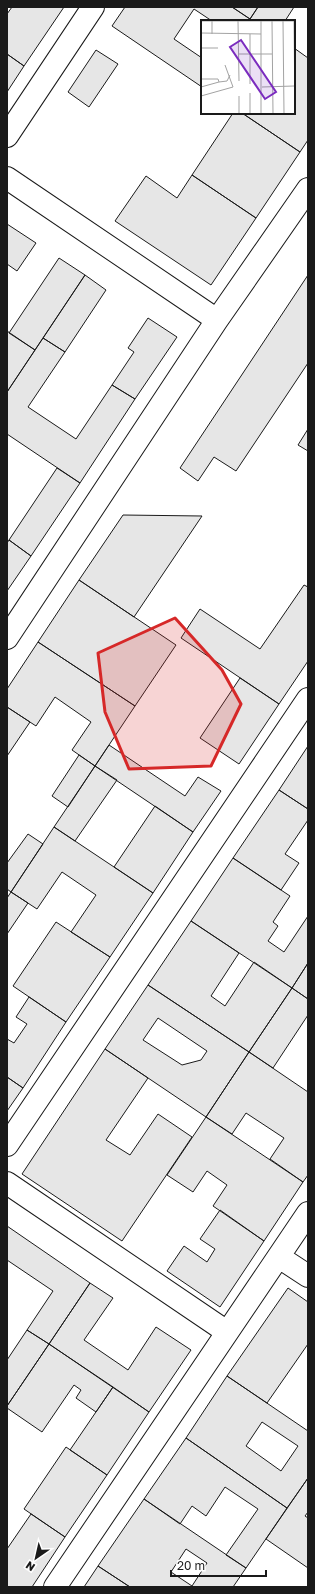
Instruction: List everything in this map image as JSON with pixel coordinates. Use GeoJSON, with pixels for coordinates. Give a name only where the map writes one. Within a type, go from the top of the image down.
{"type":"FeatureCollection","features":[{"type":"Feature","properties":{"kind":"street"},"geometry":{"type":"LineString","coordinates":[[7,136],[93,7]]}},
{"type":"Feature","properties":{"kind":"street"},"geometry":{"type":"LineString","coordinates":[[7,178],[217,320]]}},
{"type":"Feature","properties":{"kind":"street"},"geometry":{"type":"LineString","coordinates":[[7,638],[217,320],[308,189]]}},
{"type":"Feature","properties":{"kind":"street"},"geometry":{"type":"LineString","coordinates":[[7,1145],[308,699]]}},
{"type":"Feature","properties":{"kind":"street"},"geometry":{"type":"LineString","coordinates":[[7,1183],[227,1332]]}},
{"type":"Feature","properties":{"kind":"street"},"geometry":{"type":"LineString","coordinates":[[55,1587],[308,1213]]}},
{"type":"Feature","properties":{"kind":"street"},"geometry":{"type":"LineString","coordinates":[[279,1257],[308,1276]]}},
{"type":"Feature","properties":{"kind":"highlighted area"},"geometry":{"type":"Polygon","coordinates":[[[175,618],[222,670],[241,704],[211,766],[129,769],[105,712],[98,653],[175,618]]]}},
{"type":"Feature","properties":{"kind":"building"},"geometry":{"type":"Polygon","coordinates":[[[12,7],[64,7],[24,66],[7,54],[7,14],[12,7]]]}},
{"type":"Feature","properties":{"kind":"building"},"geometry":{"type":"Polygon","coordinates":[[[125,7],[232,7],[250,19],[210,20],[194,9],[174,39],[201,57],[201,86],[112,26],[125,7]]]}},
{"type":"Feature","properties":{"kind":"building"},"geometry":{"type":"Polygon","coordinates":[[[232,7],[258,7],[250,19],[232,7]]]}},
{"type":"Feature","properties":{"kind":"building"},"geometry":{"type":"Polygon","coordinates":[[[258,7],[294,7],[286,20],[250,19],[258,7]]]}},
{"type":"Feature","properties":{"kind":"building"},"geometry":{"type":"Polygon","coordinates":[[[295,49],[308,58],[308,140],[300,152],[243,114],[295,114],[295,49]]]}},
{"type":"Feature","properties":{"kind":"building"},"geometry":{"type":"Polygon","coordinates":[[[96,50],[118,64],[89,107],[68,92],[96,50]]]}},
{"type":"Feature","properties":{"kind":"building"},"geometry":{"type":"Polygon","coordinates":[[[7,54],[24,66],[7,92],[7,54]]]}},
{"type":"Feature","properties":{"kind":"building"},"geometry":{"type":"Polygon","coordinates":[[[232,114],[243,114],[300,152],[256,218],[192,175],[232,114]]]}},
{"type":"Feature","properties":{"kind":"building"},"geometry":{"type":"Polygon","coordinates":[[[192,175],[256,218],[211,285],[115,221],[146,176],[177,198],[192,175]]]}},
{"type":"Feature","properties":{"kind":"building"},"geometry":{"type":"Polygon","coordinates":[[[7,224],[36,243],[17,271],[7,264],[7,224]]]}},
{"type":"Feature","properties":{"kind":"building"},"geometry":{"type":"Polygon","coordinates":[[[59,258],[85,275],[35,350],[9,333],[59,258]]]}},
{"type":"Feature","properties":{"kind":"building"},"geometry":{"type":"Polygon","coordinates":[[[85,275],[106,290],[65,352],[43,338],[85,275]]]}},
{"type":"Feature","properties":{"kind":"building"},"geometry":{"type":"Polygon","coordinates":[[[308,275],[308,363],[236,471],[214,457],[198,481],[180,468],[308,275]]]}},
{"type":"Feature","properties":{"kind":"building"},"geometry":{"type":"Polygon","coordinates":[[[148,318],[177,337],[135,399],[112,385],[134,352],[128,348],[148,318]]]}},
{"type":"Feature","properties":{"kind":"building"},"geometry":{"type":"Polygon","coordinates":[[[7,331],[35,350],[7,392],[7,331]]]}},
{"type":"Feature","properties":{"kind":"building"},"geometry":{"type":"Polygon","coordinates":[[[43,338],[65,352],[28,407],[76,439],[112,385],[135,399],[80,483],[7,434],[7,392],[43,338]]]}},
{"type":"Feature","properties":{"kind":"building"},"geometry":{"type":"Polygon","coordinates":[[[308,429],[308,451],[298,445],[308,429]]]}},
{"type":"Feature","properties":{"kind":"building"},"geometry":{"type":"Polygon","coordinates":[[[57,468],[80,483],[31,556],[9,540],[57,468]]]}},
{"type":"Feature","properties":{"kind":"building"},"geometry":{"type":"Polygon","coordinates":[[[123,515],[202,516],[134,617],[79,580],[123,515]]]}},
{"type":"Feature","properties":{"kind":"building"},"geometry":{"type":"Polygon","coordinates":[[[9,540],[31,556],[7,591],[7,543],[9,540]]]}},
{"type":"Feature","properties":{"kind":"building"},"geometry":{"type":"Polygon","coordinates":[[[79,580],[176,645],[135,706],[38,642],[79,580]]]}},
{"type":"Feature","properties":{"kind":"building"},"geometry":{"type":"Polygon","coordinates":[[[304,585],[308,587],[308,661],[279,704],[181,638],[200,609],[260,649],[304,585]]]}},
{"type":"Feature","properties":{"kind":"building"},"geometry":{"type":"Polygon","coordinates":[[[38,642],[135,706],[95,766],[72,750],[91,722],[55,697],[36,726],[7,707],[7,689],[38,642]]]}},
{"type":"Feature","properties":{"kind":"building"},"geometry":{"type":"Polygon","coordinates":[[[240,678],[279,704],[239,764],[200,738],[240,678]]]}},
{"type":"Feature","properties":{"kind":"building"},"geometry":{"type":"Polygon","coordinates":[[[7,707],[30,722],[7,756],[7,707]]]}},
{"type":"Feature","properties":{"kind":"building"},"geometry":{"type":"Polygon","coordinates":[[[109,745],[185,796],[198,777],[221,791],[193,832],[95,766],[109,745]]]}},
{"type":"Feature","properties":{"kind":"building"},"geometry":{"type":"Polygon","coordinates":[[[308,746],[308,809],[279,790],[308,746]]]}},
{"type":"Feature","properties":{"kind":"building"},"geometry":{"type":"Polygon","coordinates":[[[79,755],[95,766],[68,807],[52,796],[79,755]]]}},
{"type":"Feature","properties":{"kind":"building"},"geometry":{"type":"Polygon","coordinates":[[[95,766],[117,780],[75,841],[54,827],[95,766]]]}},
{"type":"Feature","properties":{"kind":"building"},"geometry":{"type":"Polygon","coordinates":[[[279,790],[308,809],[308,820],[285,854],[299,863],[281,890],[233,858],[279,790]]]}},
{"type":"Feature","properties":{"kind":"building"},"geometry":{"type":"Polygon","coordinates":[[[155,806],[193,832],[153,893],[114,867],[155,806]]]}},
{"type":"Feature","properties":{"kind":"building"},"geometry":{"type":"Polygon","coordinates":[[[54,827],[153,893],[110,957],[71,932],[96,895],[62,872],[37,909],[11,892],[54,827]]]}},
{"type":"Feature","properties":{"kind":"building"},"geometry":{"type":"Polygon","coordinates":[[[28,834],[43,844],[11,892],[7,889],[7,863],[28,834]]]}},
{"type":"Feature","properties":{"kind":"building"},"geometry":{"type":"Polygon","coordinates":[[[233,858],[290,896],[273,922],[278,926],[268,941],[284,952],[308,916],[308,963],[292,988],[191,921],[233,858]]]}},
{"type":"Feature","properties":{"kind":"building"},"geometry":{"type":"Polygon","coordinates":[[[11,892],[28,903],[7,934],[7,898],[11,892]]]}},
{"type":"Feature","properties":{"kind":"building"},"geometry":{"type":"Polygon","coordinates":[[[191,921],[239,953],[211,996],[225,1006],[254,962],[292,988],[249,1052],[148,985],[191,921]]]}},
{"type":"Feature","properties":{"kind":"building"},"geometry":{"type":"Polygon","coordinates":[[[56,922],[110,957],[66,1022],[13,986],[56,922]]]}},
{"type":"Feature","properties":{"kind":"building"},"geometry":{"type":"Polygon","coordinates":[[[308,963],[308,999],[292,988],[308,963]]]}},
{"type":"Feature","properties":{"kind":"building"},"geometry":{"type":"Polygon","coordinates":[[[148,985],[249,1052],[206,1117],[105,1049],[148,985]],[[158,1018],[143,1040],[182,1065],[201,1060],[207,1051],[158,1018]]]}},
{"type":"Feature","properties":{"kind":"building"},"geometry":{"type":"Polygon","coordinates":[[[292,988],[308,999],[308,1015],[273,1068],[249,1052],[292,988]]]}},
{"type":"Feature","properties":{"kind":"building"},"geometry":{"type":"Polygon","coordinates":[[[29,997],[66,1022],[23,1088],[7,1077],[7,1039],[14,1043],[27,1024],[16,1017],[29,997]]]}},
{"type":"Feature","properties":{"kind":"building"},"geometry":{"type":"Polygon","coordinates":[[[105,1049],[148,1078],[106,1140],[130,1155],[158,1114],[192,1137],[122,1241],[22,1174],[105,1049]]]}},
{"type":"Feature","properties":{"kind":"building"},"geometry":{"type":"Polygon","coordinates":[[[249,1052],[308,1092],[308,1175],[303,1182],[270,1159],[284,1138],[246,1113],[232,1134],[206,1117],[249,1052]]]}},
{"type":"Feature","properties":{"kind":"building"},"geometry":{"type":"Polygon","coordinates":[[[7,1077],[23,1088],[7,1111],[7,1077]]]}},
{"type":"Feature","properties":{"kind":"building"},"geometry":{"type":"Polygon","coordinates":[[[206,1117],[303,1182],[264,1241],[213,1206],[227,1185],[207,1171],[193,1192],[167,1175],[206,1117]]]}},
{"type":"Feature","properties":{"kind":"building"},"geometry":{"type":"Polygon","coordinates":[[[220,1210],[264,1241],[220,1307],[167,1271],[184,1246],[207,1262],[215,1249],[200,1239],[220,1210]]]}},
{"type":"Feature","properties":{"kind":"building"},"geometry":{"type":"Polygon","coordinates":[[[7,1226],[90,1283],[49,1344],[27,1330],[53,1291],[7,1260],[7,1226]]]}},
{"type":"Feature","properties":{"kind":"building"},"geometry":{"type":"Polygon","coordinates":[[[90,1283],[113,1298],[84,1340],[128,1370],[156,1327],[191,1350],[149,1412],[49,1344],[90,1283]]]}},
{"type":"Feature","properties":{"kind":"building"},"geometry":{"type":"Polygon","coordinates":[[[288,1288],[308,1302],[308,1344],[267,1403],[227,1376],[288,1288]]]}},
{"type":"Feature","properties":{"kind":"building"},"geometry":{"type":"Polygon","coordinates":[[[27,1330],[49,1344],[7,1406],[7,1360],[27,1330]]]}},
{"type":"Feature","properties":{"kind":"building"},"geometry":{"type":"Polygon","coordinates":[[[49,1344],[113,1387],[96,1412],[76,1398],[81,1390],[74,1385],[42,1432],[7,1408],[7,1406],[49,1344]]]}},
{"type":"Feature","properties":{"kind":"building"},"geometry":{"type":"Polygon","coordinates":[[[227,1376],[308,1431],[308,1478],[287,1508],[186,1438],[227,1376]],[[262,1422],[246,1446],[281,1471],[298,1446],[262,1422]]]}},
{"type":"Feature","properties":{"kind":"building"},"geometry":{"type":"Polygon","coordinates":[[[113,1387],[149,1412],[107,1475],[70,1450],[113,1387]]]}},
{"type":"Feature","properties":{"kind":"building"},"geometry":{"type":"Polygon","coordinates":[[[186,1438],[287,1508],[246,1568],[226,1555],[258,1509],[225,1487],[206,1516],[192,1506],[180,1524],[144,1499],[186,1438]]]}},
{"type":"Feature","properties":{"kind":"building"},"geometry":{"type":"Polygon","coordinates":[[[66,1447],[107,1475],[65,1537],[24,1509],[66,1447]]]}},
{"type":"Feature","properties":{"kind":"building"},"geometry":{"type":"Polygon","coordinates":[[[308,1478],[308,1512],[305,1516],[308,1518],[308,1568],[266,1539],[308,1478]]]}},
{"type":"Feature","properties":{"kind":"building"},"geometry":{"type":"Polygon","coordinates":[[[144,1499],[246,1568],[233,1587],[130,1587],[98,1566],[144,1499]],[[186,1549],[171,1572],[192,1586],[207,1563],[186,1549]]]}},
{"type":"Feature","properties":{"kind":"building"},"geometry":{"type":"Polygon","coordinates":[[[31,1514],[65,1537],[32,1587],[7,1587],[7,1549],[31,1514]]]}},
{"type":"Feature","properties":{"kind":"building"},"geometry":{"type":"Polygon","coordinates":[[[98,1566],[130,1587],[84,1587],[98,1566]]]}}]}
